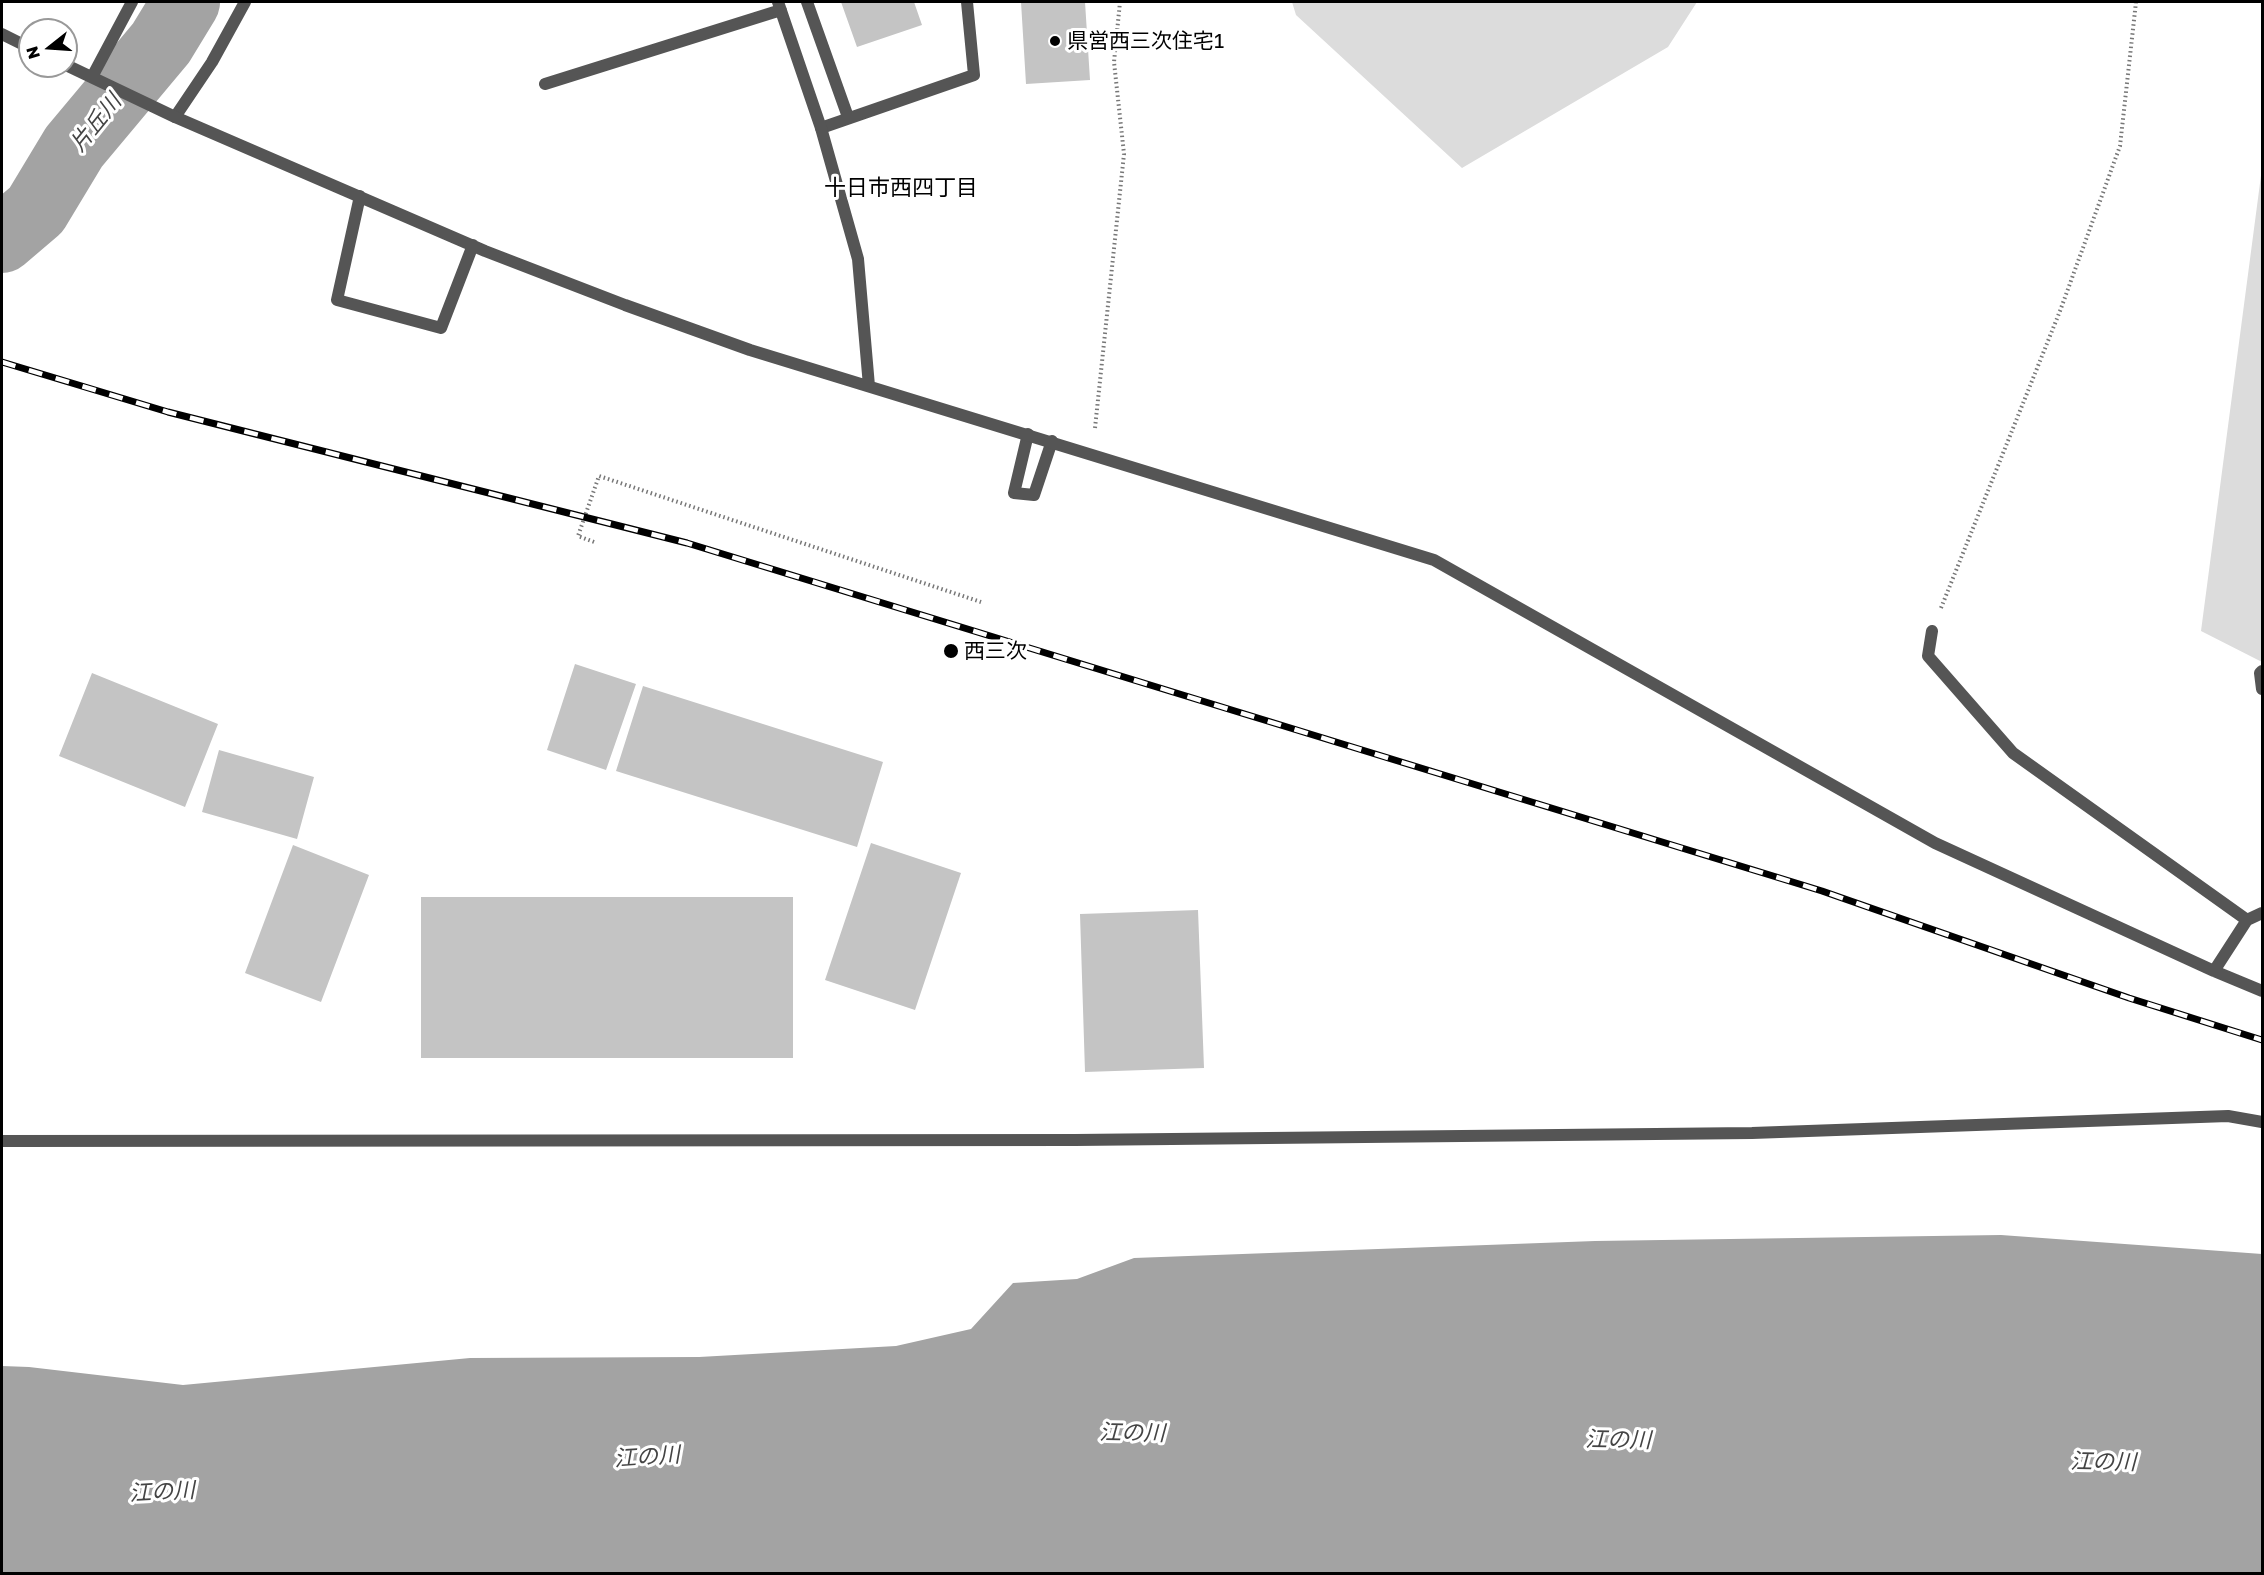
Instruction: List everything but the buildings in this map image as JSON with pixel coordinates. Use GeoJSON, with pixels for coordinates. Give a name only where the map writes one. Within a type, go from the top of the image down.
{"type":"FeatureCollection","features":[{"type":"Feature","properties":{"kind":"street"},"geometry":{"type":"LineString","coordinates":[[92,77],[132,2]]}},
{"type":"Feature","properties":{"kind":"street"},"geometry":{"type":"LineString","coordinates":[[176,117],[212,62],[245,2]]}},
{"type":"Feature","properties":{"kind":"street"},"geometry":{"type":"LineString","coordinates":[[807,2],[848,117]]}},
{"type":"Feature","properties":{"kind":"street"},"geometry":{"type":"LineString","coordinates":[[821,128],[974,75],[967,2]]}},
{"type":"Feature","properties":{"kind":"street"},"geometry":{"type":"LineString","coordinates":[[545,84],[779,6],[821,128],[858,260],[869,386]]}},
{"type":"Feature","properties":{"kind":"street"},"geometry":{"type":"LineString","coordinates":[[2,34],[18,42]]}},
{"type":"Feature","properties":{"kind":"street"},"geometry":{"type":"LineString","coordinates":[[78,71],[176,117],[473,245],[625,305],[750,350],[1092,453],[1434,560],[1935,843],[2262,991]]}},
{"type":"Feature","properties":{"kind":"street"},"geometry":{"type":"LineString","coordinates":[[360,196],[337,300],[441,328],[473,245]]}},
{"type":"Feature","properties":{"kind":"street"},"geometry":{"type":"LineString","coordinates":[[1028,434],[1014,493],[1034,495],[1052,441]]}},
{"type":"Feature","properties":{"kind":"street"},"geometry":{"type":"LineString","coordinates":[[1932,632],[1928,656],[2013,753],[2247,920]]}},
{"type":"Feature","properties":{"kind":"street"},"geometry":{"type":"LineString","coordinates":[[2262,671],[2260,673],[2262,689]]}},
{"type":"Feature","properties":{"kind":"street"},"geometry":{"type":"LineString","coordinates":[[2214,971],[2247,920],[2262,913]]}},
{"type":"Feature","properties":{"kind":"street"},"geometry":{"type":"LineString","coordinates":[[2,1141],[1099,1140],[1752,1133],[2228,1116],[2262,1122]]}},
{"type":"Feature","properties":{"kind":"path"},"geometry":{"type":"LineString","coordinates":[[1092,453],[1124,154],[1114,62],[1120,2]]}},
{"type":"Feature","properties":{"kind":"path"},"geometry":{"type":"LineString","coordinates":[[1932,632],[2060,310],[2120,146],[2136,2]]}},
{"type":"Feature","properties":{"kind":"path"},"geometry":{"type":"LineString","coordinates":[[594,542],[579,536],[599,476],[981,602]]}},
{"type":"Feature","properties":{"kind":"shaded area"},"geometry":{"type":"Polygon","coordinates":[[[1292,2],[1697,2],[1668,47],[1462,168],[1296,15],[1292,2]]]}},
{"type":"Feature","properties":{"kind":"shaded area"},"geometry":{"type":"Polygon","coordinates":[[[2262,168],[2262,662],[2201,631],[2262,168]]]}},
{"type":"Feature","properties":{"kind":"water","name":"江の川"},"geometry":{"type":"Polygon","coordinates":[[[2001,1235],[2262,1254],[2262,1573],[2,1573],[2,1366],[29,1367],[183,1385],[470,1358],[699,1357],[896,1346],[971,1329],[1013,1283],[1077,1279],[1134,1258],[1595,1241],[2001,1235]]]}},
{"type":"Feature","properties":{"kind":"waterway","name":"片丘川"},"geometry":{"type":"LineString","coordinates":[[2,239],[36,210],[74,147],[161,43],[186,2]]}},
{"type":"Feature","properties":{"kind":"railway"},"geometry":{"type":"LineString","coordinates":[[2,362],[168,412],[687,543],[1822,891],[2129,998],[2262,1040]]}},
{"type":"Feature","properties":{"kind":"place","name":"県営西三次住宅1"},"geometry":{"type":"Point","coordinates":[1055,41]}},
{"type":"Feature","properties":{"kind":"place","name":"西三次"},"geometry":{"type":"Point","coordinates":[951,651]}},
{"type":"Feature","properties":{"kind":"district","name":"十日市西四丁目"},"geometry":{"type":"Point","coordinates":[901,188]}}]}
